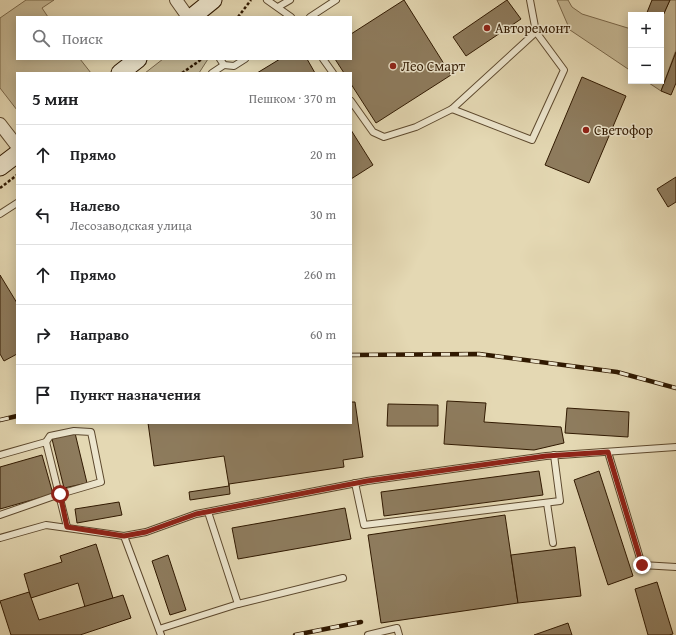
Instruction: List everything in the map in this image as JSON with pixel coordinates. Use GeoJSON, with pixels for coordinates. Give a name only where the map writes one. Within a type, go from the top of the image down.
{"type":"FeatureCollection","features":[{"type":"Feature","properties":{"kind":"main road"},"geometry":{"type":"LineString","coordinates":[[193,16],[213,0]]}},
{"type":"Feature","properties":{"kind":"main road"},"geometry":{"type":"LineString","coordinates":[[121,72],[137,60]]}},
{"type":"Feature","properties":{"kind":"main road"},"geometry":{"type":"LineString","coordinates":[[0,167],[16,154]]}},
{"type":"Feature","properties":{"kind":"street"},"geometry":{"type":"LineString","coordinates":[[176,0],[187,16]]}},
{"type":"Feature","properties":{"kind":"street"},"geometry":{"type":"LineString","coordinates":[[0,124],[16,154]]}},
{"type":"Feature","properties":{"kind":"lane"},"geometry":{"type":"LineString","coordinates":[[267,0],[290,16]]}},
{"type":"Feature","properties":{"kind":"lane"},"geometry":{"type":"LineString","coordinates":[[278,8],[290,0]]}},
{"type":"Feature","properties":{"kind":"lane"},"geometry":{"type":"LineString","coordinates":[[312,16],[336,0]]}},
{"type":"Feature","properties":{"kind":"lane"},"geometry":{"type":"LineString","coordinates":[[452,109],[532,140],[564,70],[536,32],[530,0]]}},
{"type":"Feature","properties":{"kind":"lane"},"geometry":{"type":"LineString","coordinates":[[352,102],[373,132],[384,137],[391,137],[416,127],[452,109],[536,32]]}},
{"type":"Feature","properties":{"kind":"lane"},"geometry":{"type":"LineString","coordinates":[[221,60],[224,65]]}},
{"type":"Feature","properties":{"kind":"lane"},"geometry":{"type":"LineString","coordinates":[[214,72],[224,65],[234,66],[243,60]]}},
{"type":"Feature","properties":{"kind":"lane"},"geometry":{"type":"LineString","coordinates":[[324,60],[332,72]]}},
{"type":"Feature","properties":{"kind":"lane"},"geometry":{"type":"LineString","coordinates":[[0,214],[16,204]]}},
{"type":"Feature","properties":{"kind":"lane"},"geometry":{"type":"LineString","coordinates":[[0,454],[46,442],[50,436],[74,431],[91,432],[101,482],[60,494],[0,515]]}},
{"type":"Feature","properties":{"kind":"lane"},"geometry":{"type":"LineString","coordinates":[[46,442],[67,527]]}},
{"type":"Feature","properties":{"kind":"lane"},"geometry":{"type":"LineString","coordinates":[[0,538],[46,524],[124,536],[146,532],[196,514],[356,483],[554,456],[676,447]]}},
{"type":"Feature","properties":{"kind":"lane"},"geometry":{"type":"LineString","coordinates":[[608,452],[642,565],[676,567]]}},
{"type":"Feature","properties":{"kind":"lane"},"geometry":{"type":"LineString","coordinates":[[356,483],[364,525],[547,503],[560,501],[554,456]]}},
{"type":"Feature","properties":{"kind":"lane"},"geometry":{"type":"LineString","coordinates":[[547,503],[553,543]]}},
{"type":"Feature","properties":{"kind":"lane"},"geometry":{"type":"LineString","coordinates":[[208,512],[238,604]]}},
{"type":"Feature","properties":{"kind":"lane"},"geometry":{"type":"LineString","coordinates":[[124,536],[160,632],[238,604],[343,578]]}},
{"type":"Feature","properties":{"kind":"lane"},"geometry":{"type":"LineString","coordinates":[[368,635],[397,628],[399,635]]}},
{"type":"Feature","properties":{"kind":"path"},"geometry":{"type":"LineString","coordinates":[[239,16],[251,0]]}},
{"type":"Feature","properties":{"kind":"path"},"geometry":{"type":"LineString","coordinates":[[183,72],[201,60]]}},
{"type":"Feature","properties":{"kind":"path"},"geometry":{"type":"LineString","coordinates":[[0,188],[16,176]]}},
{"type":"Feature","properties":{"kind":"shaded area"},"geometry":{"type":"Polygon","coordinates":[[[26,0],[54,0],[42,8],[47,16],[16,16],[16,60],[81,60],[90,72],[16,72],[16,109],[0,88],[0,18],[26,0]]]}},
{"type":"Feature","properties":{"kind":"shaded area"},"geometry":{"type":"Polygon","coordinates":[[[557,0],[568,0],[572,7],[582,14],[628,28],[628,69],[570,30],[557,0]]]}},
{"type":"Feature","properties":{"kind":"shaded area"},"geometry":{"type":"Polygon","coordinates":[[[670,0],[676,0],[676,50],[664,83],[664,48],[664,13],[670,0]]]}},
{"type":"Feature","properties":{"kind":"shaded area"},"geometry":{"type":"Polygon","coordinates":[[[162,60],[207,60],[200,72],[146,72],[162,60]]]}},
{"type":"Feature","properties":{"kind":"shaded area"},"geometry":{"type":"Polygon","coordinates":[[[650,84],[664,84],[661,91],[650,84]]]}},
{"type":"Feature","properties":{"kind":"building","name":"Лео Смарт"},"geometry":{"type":"Polygon","coordinates":[[[404,0],[451,75],[376,123],[352,86],[352,72],[343,72],[336,60],[352,60],[352,33],[404,0]]]}},
{"type":"Feature","properties":{"kind":"building","name":"Авторемонт"},"geometry":{"type":"Polygon","coordinates":[[[507,0],[521,19],[466,56],[453,37],[507,0]]]}},
{"type":"Feature","properties":{"kind":"building"},"geometry":{"type":"Polygon","coordinates":[[[652,0],[670,0],[664,13],[664,12],[647,12],[652,0]]]}},
{"type":"Feature","properties":{"kind":"building"},"geometry":{"type":"Polygon","coordinates":[[[676,52],[676,83],[671,95],[661,91],[676,52]]]}},
{"type":"Feature","properties":{"kind":"building"},"geometry":{"type":"Polygon","coordinates":[[[278,60],[308,60],[314,72],[259,72],[278,60]]]}},
{"type":"Feature","properties":{"kind":"building","name":"Светофор"},"geometry":{"type":"Polygon","coordinates":[[[582,77],[626,96],[589,183],[545,165],[582,77]]]}},
{"type":"Feature","properties":{"kind":"building"},"geometry":{"type":"Polygon","coordinates":[[[352,132],[373,165],[352,178],[352,132]]]}},
{"type":"Feature","properties":{"kind":"building"},"geometry":{"type":"Polygon","coordinates":[[[676,177],[676,202],[668,207],[657,189],[676,177]]]}},
{"type":"Feature","properties":{"kind":"building"},"geometry":{"type":"Polygon","coordinates":[[[0,275],[16,301],[16,355],[4,361],[0,354],[0,275]]]}},
{"type":"Feature","properties":{"kind":"building"},"geometry":{"type":"Polygon","coordinates":[[[447,401],[486,403],[484,422],[561,427],[564,443],[534,450],[444,444],[447,401]]]}},
{"type":"Feature","properties":{"kind":"building"},"geometry":{"type":"Polygon","coordinates":[[[352,402],[355,402],[363,457],[343,460],[344,467],[229,484],[230,494],[190,500],[189,492],[229,486],[224,456],[154,466],[148,424],[352,424],[352,402]]]}},
{"type":"Feature","properties":{"kind":"building"},"geometry":{"type":"Polygon","coordinates":[[[388,404],[438,405],[438,426],[387,426],[388,404]]]}},
{"type":"Feature","properties":{"kind":"building"},"geometry":{"type":"Polygon","coordinates":[[[567,408],[629,412],[628,437],[565,433],[567,408]]]}},
{"type":"Feature","properties":{"kind":"building"},"geometry":{"type":"Polygon","coordinates":[[[75,433],[87,483],[64,488],[52,439],[75,433]]]}},
{"type":"Feature","properties":{"kind":"building"},"geometry":{"type":"Polygon","coordinates":[[[42,455],[53,494],[0,509],[0,467],[42,455]]]}},
{"type":"Feature","properties":{"kind":"building"},"geometry":{"type":"Polygon","coordinates":[[[539,471],[543,495],[384,516],[381,492],[539,471]]]}},
{"type":"Feature","properties":{"kind":"building"},"geometry":{"type":"Polygon","coordinates":[[[599,471],[633,576],[608,585],[574,480],[599,471]]]}},
{"type":"Feature","properties":{"kind":"building"},"geometry":{"type":"Polygon","coordinates":[[[119,502],[122,515],[77,523],[75,509],[119,502]]]}},
{"type":"Feature","properties":{"kind":"building"},"geometry":{"type":"Polygon","coordinates":[[[345,508],[351,539],[238,559],[232,528],[345,508]]]}},
{"type":"Feature","properties":{"kind":"building"},"geometry":{"type":"Polygon","coordinates":[[[505,515],[518,603],[381,623],[368,535],[505,515]]]}},
{"type":"Feature","properties":{"kind":"building"},"geometry":{"type":"Polygon","coordinates":[[[96,544],[113,598],[85,607],[78,583],[31,598],[24,574],[62,562],[60,556],[96,544]]]}},
{"type":"Feature","properties":{"kind":"building"},"geometry":{"type":"Polygon","coordinates":[[[575,547],[581,596],[518,603],[511,555],[575,547]]]}},
{"type":"Feature","properties":{"kind":"building"},"geometry":{"type":"Polygon","coordinates":[[[168,555],[186,610],[170,615],[152,561],[168,555]]]}},
{"type":"Feature","properties":{"kind":"building"},"geometry":{"type":"Polygon","coordinates":[[[657,582],[673,634],[648,635],[635,589],[657,582]]]}},
{"type":"Feature","properties":{"kind":"building"},"geometry":{"type":"Polygon","coordinates":[[[29,592],[39,620],[123,595],[131,618],[80,635],[11,635],[0,601],[29,592]]]}},
{"type":"Feature","properties":{"kind":"building"},"geometry":{"type":"Polygon","coordinates":[[[568,623],[572,635],[534,635],[568,623]]]}},
{"type":"Feature","properties":{"kind":"railway"},"geometry":{"type":"LineString","coordinates":[[352,355],[479,354],[617,372],[676,388]]}},
{"type":"Feature","properties":{"kind":"railway"},"geometry":{"type":"LineString","coordinates":[[0,420],[16,416]]}},
{"type":"Feature","properties":{"kind":"railway"},"geometry":{"type":"LineString","coordinates":[[295,635],[361,622]]}},
{"type":"Feature","properties":{"kind":"place","name":"Авторемонт"},"geometry":{"type":"Point","coordinates":[487,28]}},
{"type":"Feature","properties":{"kind":"place","name":"Лео Смарт"},"geometry":{"type":"Point","coordinates":[393,66]}},
{"type":"Feature","properties":{"kind":"place","name":"Светофор"},"geometry":{"type":"Point","coordinates":[586,130]}},
{"type":"Feature","properties":{"kind":"route"},"geometry":{"type":"LineString","coordinates":[[60,494],[67,527],[124,536],[146,532],[196,514],[367,481],[546,456],[608,452],[642,565]]}}]}
